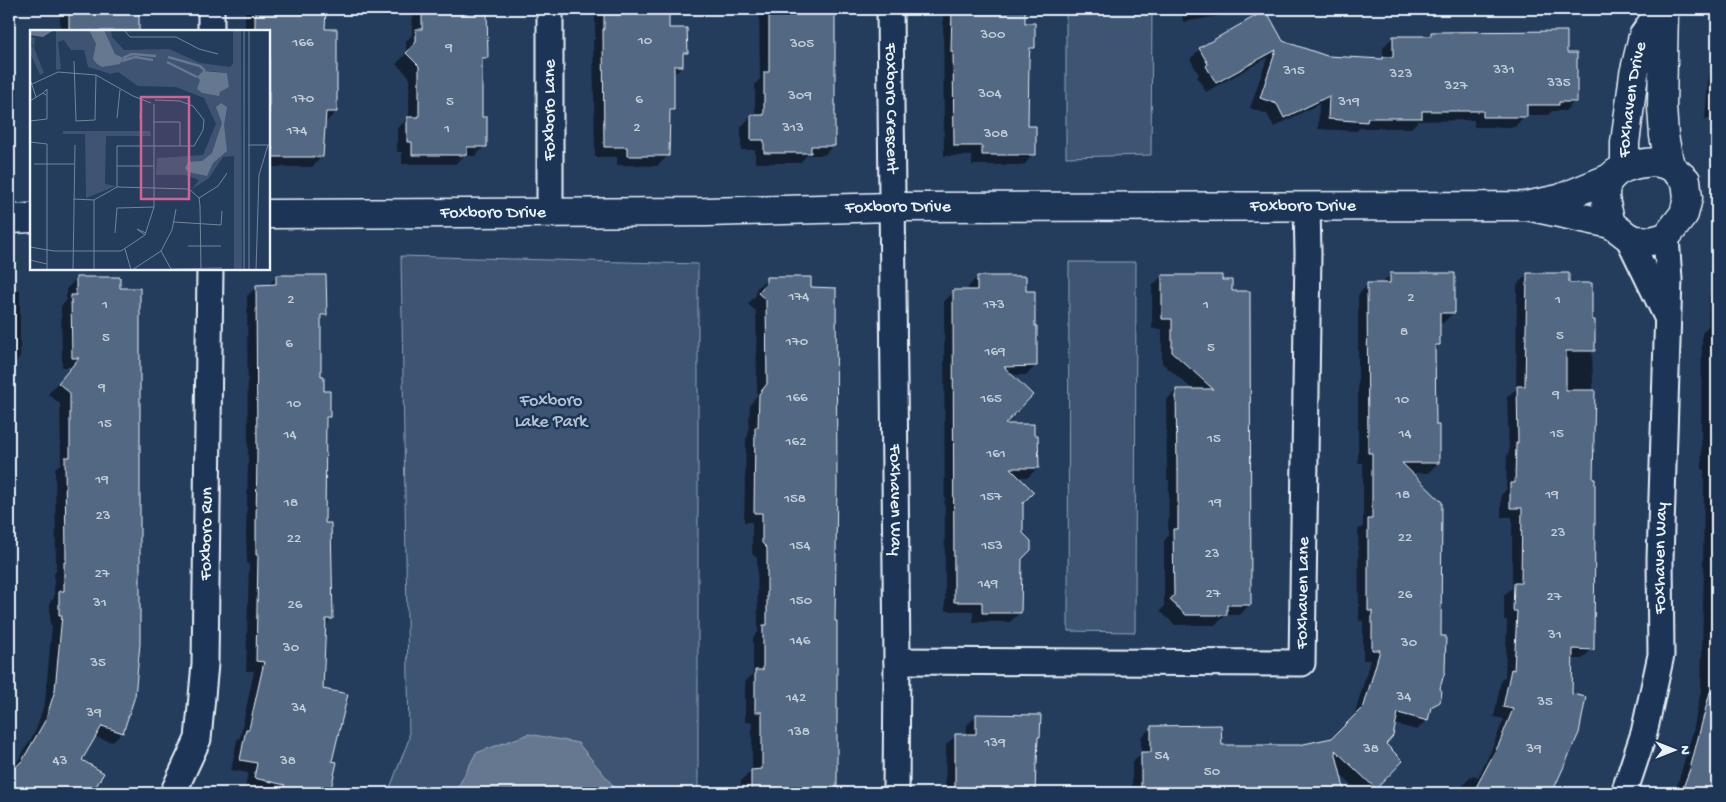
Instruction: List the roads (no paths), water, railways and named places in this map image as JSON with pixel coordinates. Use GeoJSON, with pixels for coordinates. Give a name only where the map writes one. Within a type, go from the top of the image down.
{"type":"FeatureCollection","features":[{"type":"Feature","properties":{"kind":"street"},"geometry":{"type":"LineString","coordinates":[[211,9],[211,30]]}},
{"type":"Feature","properties":{"kind":"street","name":"Foxboro Lane"},"geometry":{"type":"LineString","coordinates":[[550,9],[550,212]]}},
{"type":"Feature","properties":{"kind":"street","name":"Foxboro Crescent"},"geometry":{"type":"LineString","coordinates":[[890,9],[891,207]]}},
{"type":"Feature","properties":{"kind":"street","name":"Foxhaven Drive"},"geometry":{"type":"LineString","coordinates":[[1663,9],[1662,107],[1664,136],[1670,166]]}},
{"type":"Feature","properties":{"kind":"street","name":"Foxhaven Drive"},"geometry":{"type":"LineString","coordinates":[[1617,173],[1625,144],[1634,74],[1643,36],[1663,9]]}},
{"type":"Feature","properties":{"kind":"street"},"geometry":{"type":"LineString","coordinates":[[1642,162],[1656,162],[1670,166],[1686,180],[1688,198],[1684,214],[1666,237],[1651,241],[1636,240],[1620,231],[1605,192],[1617,173],[1642,162]]}},
{"type":"Feature","properties":{"kind":"street","name":"Foxboro Drive"},"geometry":{"type":"LineString","coordinates":[[270,214],[707,212],[891,207],[1526,206],[1559,199],[1617,173]]}},
{"type":"Feature","properties":{"kind":"street","name":"Foxboro Drive"},"geometry":{"type":"LineString","coordinates":[[1526,206],[1620,231]]}},
{"type":"Feature","properties":{"kind":"street","name":"Foxhaven Way"},"geometry":{"type":"LineString","coordinates":[[891,207],[897,661],[896,793]]}},
{"type":"Feature","properties":{"kind":"street","name":"Foxhaven Lane"},"geometry":{"type":"LineString","coordinates":[[897,661],[1302,663],[1308,253],[1307,207]]}},
{"type":"Feature","properties":{"kind":"street"},"geometry":{"type":"LineString","coordinates":[[9,219],[30,218]]}},
{"type":"Feature","properties":{"kind":"street","name":"Foxhaven Way"},"geometry":{"type":"LineString","coordinates":[[1620,231],[1667,317]]}},
{"type":"Feature","properties":{"kind":"street","name":"Foxhaven Way"},"geometry":{"type":"LineString","coordinates":[[1624,793],[1644,733],[1661,655],[1660,559],[1668,279],[1666,237]]}},
{"type":"Feature","properties":{"kind":"street","name":"Foxboro Run"},"geometry":{"type":"LineString","coordinates":[[173,793],[198,739],[204,664],[210,270]]}},
{"type":"Feature","properties":{"kind":"park label","name":"Foxboro Lake Park"},"geometry":{"type":"Point","coordinates":[551,411]}}]}
